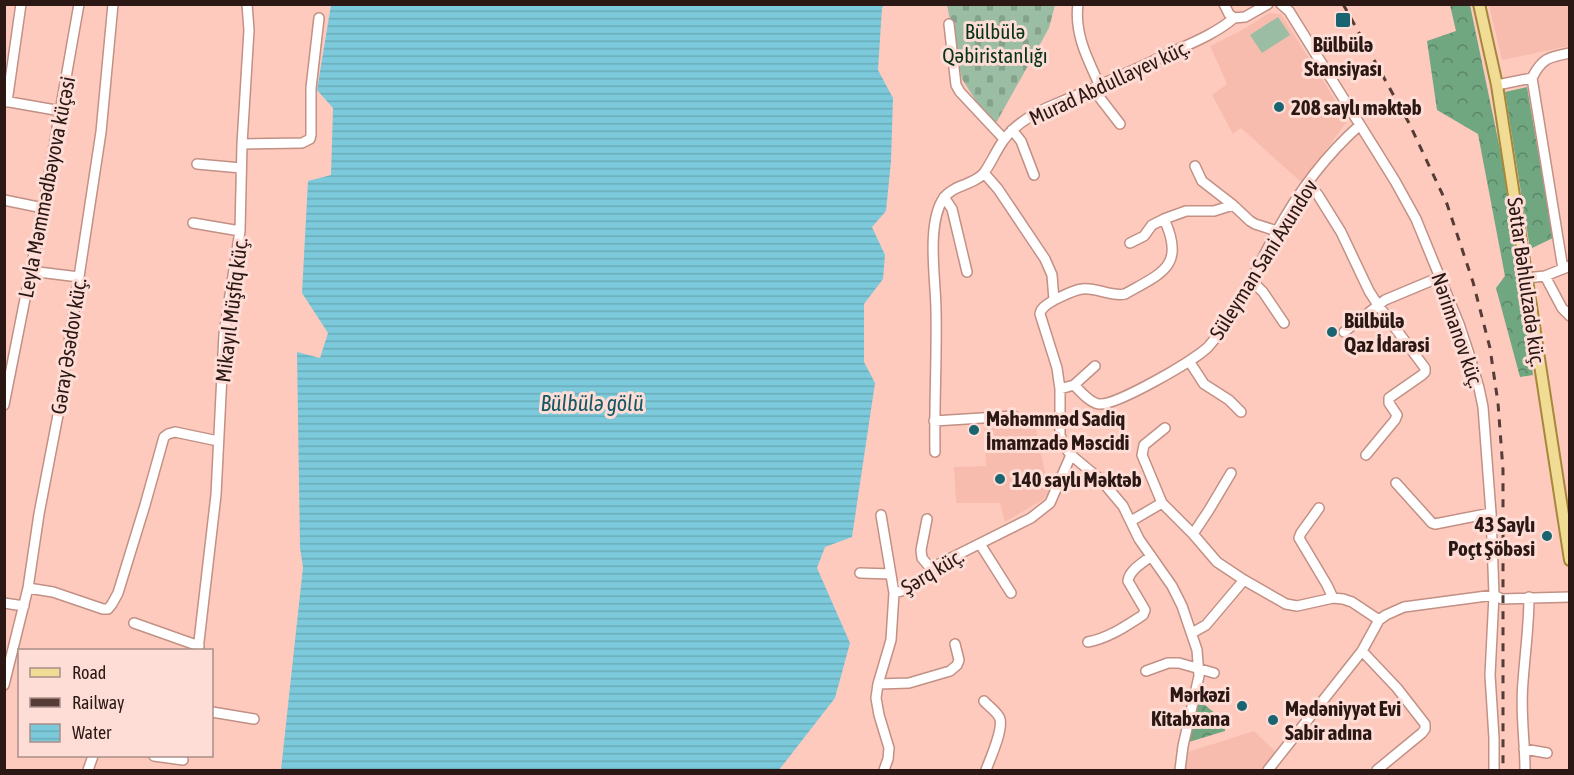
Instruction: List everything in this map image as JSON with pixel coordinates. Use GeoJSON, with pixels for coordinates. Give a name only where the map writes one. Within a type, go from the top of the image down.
{"type":"FeatureCollection","features":[{"type":"Feature","properties":{"kind":"main road","name":"Səttar Bəhlulzadə küç."},"geometry":{"type":"LineString","coordinates":[[1479,4],[1497,85],[1569,560]]}},
{"type":"Feature","properties":{"kind":"street"},"geometry":{"type":"LineString","coordinates":[[21,4],[6,102],[61,111]]}},
{"type":"Feature","properties":{"kind":"street","name":"Leyla Məmmədbəyova küçəsi"},"geometry":{"type":"LineString","coordinates":[[4,405],[9,356],[43,208],[79,4]]}},
{"type":"Feature","properties":{"kind":"street","name":"Gəray Əsədov küç."},"geometry":{"type":"LineString","coordinates":[[4,685],[28,588],[39,514],[58,415],[101,132],[113,4]]}},
{"type":"Feature","properties":{"kind":"street","name":"Mikayıl Müşfiq küç."},"geometry":{"type":"LineString","coordinates":[[198,648],[216,495],[224,334],[240,231],[242,144],[249,30],[247,4]]}},
{"type":"Feature","properties":{"kind":"street"},"geometry":{"type":"LineString","coordinates":[[1078,4],[1078,30],[1096,88],[1120,124]]}},
{"type":"Feature","properties":{"kind":"street"},"geometry":{"type":"LineString","coordinates":[[1224,4],[1234,18],[1245,17],[1268,4]]}},
{"type":"Feature","properties":{"kind":"street","name":"Nərimanov küç."},"geometry":{"type":"LineString","coordinates":[[1281,4],[1289,10],[1406,198],[1440,277],[1469,354],[1479,388],[1491,513],[1494,595],[1490,675],[1494,771]]}},
{"type":"Feature","properties":{"kind":"street"},"geometry":{"type":"LineString","coordinates":[[242,144],[302,143],[310,139],[311,88],[319,18]]}},
{"type":"Feature","properties":{"kind":"street","name":"Murad Abdullayev küç."},"geometry":{"type":"LineString","coordinates":[[984,173],[1004,139],[1028,118],[1212,33],[1234,18]]}},
{"type":"Feature","properties":{"kind":"street"},"geometry":{"type":"LineString","coordinates":[[949,24],[956,85],[1004,139]]}},
{"type":"Feature","properties":{"kind":"street"},"geometry":{"type":"LineString","coordinates":[[1526,278],[1545,276],[1566,268],[1532,78],[1536,69],[1547,58],[1569,53]]}},
{"type":"Feature","properties":{"kind":"street"},"geometry":{"type":"LineString","coordinates":[[1497,85],[1532,78]]}},
{"type":"Feature","properties":{"kind":"street","name":"Süleyman Sani Axundov"},"geometry":{"type":"LineString","coordinates":[[1074,385],[1093,401],[1099,404],[1106,403],[1132,393],[1189,361],[1206,348],[1225,324],[1276,231],[1308,183],[1337,147],[1360,125]]}},
{"type":"Feature","properties":{"kind":"street"},"geometry":{"type":"LineString","coordinates":[[1012,130],[1021,141],[1034,176]]}},
{"type":"Feature","properties":{"kind":"street"},"geometry":{"type":"LineString","coordinates":[[197,164],[242,168]]}},
{"type":"Feature","properties":{"kind":"street"},"geometry":{"type":"LineString","coordinates":[[1195,166],[1202,181],[1255,224],[1276,231]]}},
{"type":"Feature","properties":{"kind":"street"},"geometry":{"type":"LineString","coordinates":[[935,452],[936,311],[933,253],[935,220],[944,197],[950,191],[984,173],[1045,259],[1052,276],[1054,300]]}},
{"type":"Feature","properties":{"kind":"street"},"geometry":{"type":"LineString","coordinates":[[1308,183],[1341,232],[1369,291],[1425,369],[1422,375],[1389,398],[1389,403],[1397,415],[1395,420],[1366,454]]}},
{"type":"Feature","properties":{"kind":"street"},"geometry":{"type":"LineString","coordinates":[[944,197],[952,209],[967,272]]}},
{"type":"Feature","properties":{"kind":"street"},"geometry":{"type":"LineString","coordinates":[[4,201],[43,208]]}},
{"type":"Feature","properties":{"kind":"street"},"geometry":{"type":"LineString","coordinates":[[1130,243],[1144,237],[1152,225],[1164,219],[1186,211],[1214,211],[1233,205]]}},
{"type":"Feature","properties":{"kind":"street"},"geometry":{"type":"LineString","coordinates":[[1164,219],[1170,232],[1173,248],[1170,264],[1163,271],[1119,296],[1080,289],[1054,300],[1045,306],[1040,314],[1057,368],[1060,389],[1060,435],[1064,446],[1111,490],[1123,506],[1139,539],[1172,586],[1192,633],[1197,650],[1200,676],[1183,746],[1180,771]]}},
{"type":"Feature","properties":{"kind":"street"},"geometry":{"type":"LineString","coordinates":[[193,223],[240,231]]}},
{"type":"Feature","properties":{"kind":"street"},"geometry":{"type":"LineString","coordinates":[[30,272],[79,277]]}},
{"type":"Feature","properties":{"kind":"street"},"geometry":{"type":"LineString","coordinates":[[1545,276],[1562,308],[1569,316]]}},
{"type":"Feature","properties":{"kind":"street"},"geometry":{"type":"LineString","coordinates":[[1344,332],[1389,298],[1440,277]]}},
{"type":"Feature","properties":{"kind":"street"},"geometry":{"type":"LineString","coordinates":[[1251,280],[1271,303],[1284,323]]}},
{"type":"Feature","properties":{"kind":"street"},"geometry":{"type":"LineString","coordinates":[[1189,361],[1204,384],[1229,400],[1241,412]]}},
{"type":"Feature","properties":{"kind":"street"},"geometry":{"type":"LineString","coordinates":[[1060,389],[1074,385],[1095,366]]}},
{"type":"Feature","properties":{"kind":"street"},"geometry":{"type":"LineString","coordinates":[[934,421],[1014,416]]}},
{"type":"Feature","properties":{"kind":"street"},"geometry":{"type":"LineString","coordinates":[[1165,428],[1144,445],[1142,455],[1162,503],[1217,562],[1244,580],[1292,606],[1333,598],[1352,602],[1379,620]]}},
{"type":"Feature","properties":{"kind":"street"},"geometry":{"type":"LineString","coordinates":[[28,588],[53,592],[108,609],[118,592],[164,437],[175,432],[218,441]]}},
{"type":"Feature","properties":{"kind":"street","name":"Şərq küç."},"geometry":{"type":"LineString","coordinates":[[884,771],[889,748],[876,698],[891,640],[894,593],[909,589],[920,582],[939,564],[1031,518],[1050,503],[1071,455]]}},
{"type":"Feature","properties":{"kind":"street"},"geometry":{"type":"LineString","coordinates":[[1193,534],[1231,473]]}},
{"type":"Feature","properties":{"kind":"street"},"geometry":{"type":"LineString","coordinates":[[1396,483],[1435,524],[1491,513]]}},
{"type":"Feature","properties":{"kind":"street"},"geometry":{"type":"LineString","coordinates":[[1131,521],[1162,503]]}},
{"type":"Feature","properties":{"kind":"street"},"geometry":{"type":"LineString","coordinates":[[1319,508],[1300,533],[1299,538],[1333,598]]}},
{"type":"Feature","properties":{"kind":"street"},"geometry":{"type":"LineString","coordinates":[[881,515],[894,593]]}},
{"type":"Feature","properties":{"kind":"street"},"geometry":{"type":"LineString","coordinates":[[927,519],[921,550],[922,558],[932,570]]}},
{"type":"Feature","properties":{"kind":"street"},"geometry":{"type":"LineString","coordinates":[[980,544],[1011,593]]}},
{"type":"Feature","properties":{"kind":"street"},"geometry":{"type":"LineString","coordinates":[[1088,642],[1115,633],[1143,615],[1145,610],[1128,578],[1131,572],[1151,556]]}},
{"type":"Feature","properties":{"kind":"street"},"geometry":{"type":"LineString","coordinates":[[860,573],[891,574]]}},
{"type":"Feature","properties":{"kind":"street"},"geometry":{"type":"LineString","coordinates":[[1192,633],[1206,625],[1244,580]]}},
{"type":"Feature","properties":{"kind":"street"},"geometry":{"type":"LineString","coordinates":[[1268,771],[1362,651],[1379,620],[1386,615],[1404,607],[1494,595],[1502,598],[1569,597]]}},
{"type":"Feature","properties":{"kind":"street"},"geometry":{"type":"LineString","coordinates":[[1525,771],[1522,691],[1529,622],[1528,597]]}},
{"type":"Feature","properties":{"kind":"street"},"geometry":{"type":"LineString","coordinates":[[4,603],[24,606]]}},
{"type":"Feature","properties":{"kind":"street"},"geometry":{"type":"LineString","coordinates":[[134,623],[198,648]]}},
{"type":"Feature","properties":{"kind":"street"},"geometry":{"type":"LineString","coordinates":[[878,684],[909,683],[950,671],[959,660],[955,644]]}},
{"type":"Feature","properties":{"kind":"street"},"geometry":{"type":"LineString","coordinates":[[1362,651],[1397,688],[1425,724],[1422,733],[1377,771]]}},
{"type":"Feature","properties":{"kind":"street"},"geometry":{"type":"LineString","coordinates":[[1146,671],[1168,663],[1179,663],[1214,673]]}},
{"type":"Feature","properties":{"kind":"street"},"geometry":{"type":"LineString","coordinates":[[984,701],[999,716],[1000,720],[1000,729],[986,771]]}},
{"type":"Feature","properties":{"kind":"street"},"geometry":{"type":"LineString","coordinates":[[213,712],[254,719]]}},
{"type":"Feature","properties":{"kind":"street"},"geometry":{"type":"LineString","coordinates":[[1524,749],[1547,753]]}},
{"type":"Feature","properties":{"kind":"street"},"geometry":{"type":"LineString","coordinates":[[169,757],[184,758],[182,771]]}},
{"type":"Feature","properties":{"kind":"shaded area"},"geometry":{"type":"Polygon","coordinates":[[[1489,5],[1569,5],[1569,46],[1502,60],[1489,5]]]}},
{"type":"Feature","properties":{"kind":"shaded area","name":"208 saylı məktəb"},"geometry":{"type":"Polygon","coordinates":[[[1269,13],[1281,14],[1348,120],[1302,183],[1241,128],[1233,134],[1212,95],[1227,84],[1210,46],[1269,13]]]}},
{"type":"Feature","properties":{"kind":"shaded area","name":"140 saylı Məktəb"},"geometry":{"type":"Polygon","coordinates":[[[1034,420],[1049,491],[1044,499],[1005,522],[1000,503],[956,503],[954,467],[986,466],[984,422],[1034,420]]]}},
{"type":"Feature","properties":{"kind":"shaded area"},"geometry":{"type":"Polygon","coordinates":[[[1254,731],[1276,752],[1261,770],[1184,770],[1188,752],[1254,731]]]}},
{"type":"Feature","properties":{"kind":"green space","name":"Bülbülə Qəbiristanlığı"},"geometry":{"type":"Polygon","coordinates":[[[947,5],[1055,5],[1049,28],[996,123],[980,107],[962,79],[947,5]]]}},
{"type":"Feature","properties":{"kind":"green space"},"geometry":{"type":"Polygon","coordinates":[[[1450,5],[1470,5],[1502,159],[1533,375],[1520,377],[1496,288],[1505,276],[1478,134],[1437,110],[1427,41],[1456,31],[1450,5]]]}},
{"type":"Feature","properties":{"kind":"green space"},"geometry":{"type":"Polygon","coordinates":[[[1278,17],[1290,35],[1262,53],[1250,35],[1278,17]]]}},
{"type":"Feature","properties":{"kind":"green space"},"geometry":{"type":"Polygon","coordinates":[[[1527,87],[1553,238],[1530,249],[1505,92],[1527,87]]]}},
{"type":"Feature","properties":{"kind":"green space"},"geometry":{"type":"Polygon","coordinates":[[[1197,699],[1225,721],[1225,731],[1189,742],[1197,699]]]}},
{"type":"Feature","properties":{"kind":"water","name":"Bülbülə gölü"},"geometry":{"type":"Polygon","coordinates":[[[331,5],[884,5],[878,70],[893,98],[891,161],[886,211],[872,227],[885,255],[883,279],[864,304],[864,362],[875,383],[852,537],[825,547],[817,568],[850,643],[835,698],[779,770],[281,770],[303,567],[300,548],[297,352],[320,358],[328,333],[302,293],[308,181],[331,175],[333,108],[317,90],[331,5]]]}},
{"type":"Feature","properties":{"kind":"railway"},"geometry":{"type":"LineString","coordinates":[[1343,4],[1409,123],[1447,204],[1473,282],[1490,348],[1498,403],[1503,470],[1503,770]]}},
{"type":"Feature","properties":{"kind":"place","name":"Bülbülə Stansiyası"},"geometry":{"type":"Point","coordinates":[1343,20]}},
{"type":"Feature","properties":{"kind":"place","name":"208 saylı məktəb"},"geometry":{"type":"Point","coordinates":[1279,107]}},
{"type":"Feature","properties":{"kind":"place","name":"Bülbülə Qaz İdarəsi"},"geometry":{"type":"Point","coordinates":[1332,332]}},
{"type":"Feature","properties":{"kind":"place","name":"Məhəmməd Sadiq İmamzadə Məscidi"},"geometry":{"type":"Point","coordinates":[974,430]}},
{"type":"Feature","properties":{"kind":"place","name":"140 saylı Məktəb"},"geometry":{"type":"Point","coordinates":[1000,479]}},
{"type":"Feature","properties":{"kind":"place","name":"43 Saylı Poçt Şöbəsi"},"geometry":{"type":"Point","coordinates":[1547,536]}},
{"type":"Feature","properties":{"kind":"place","name":"Mərkəzi Kitabxana"},"geometry":{"type":"Point","coordinates":[1242,706]}},
{"type":"Feature","properties":{"kind":"place","name":"Mədəniyyət Evi Sabir adına"},"geometry":{"type":"Point","coordinates":[1273,720]}}]}
